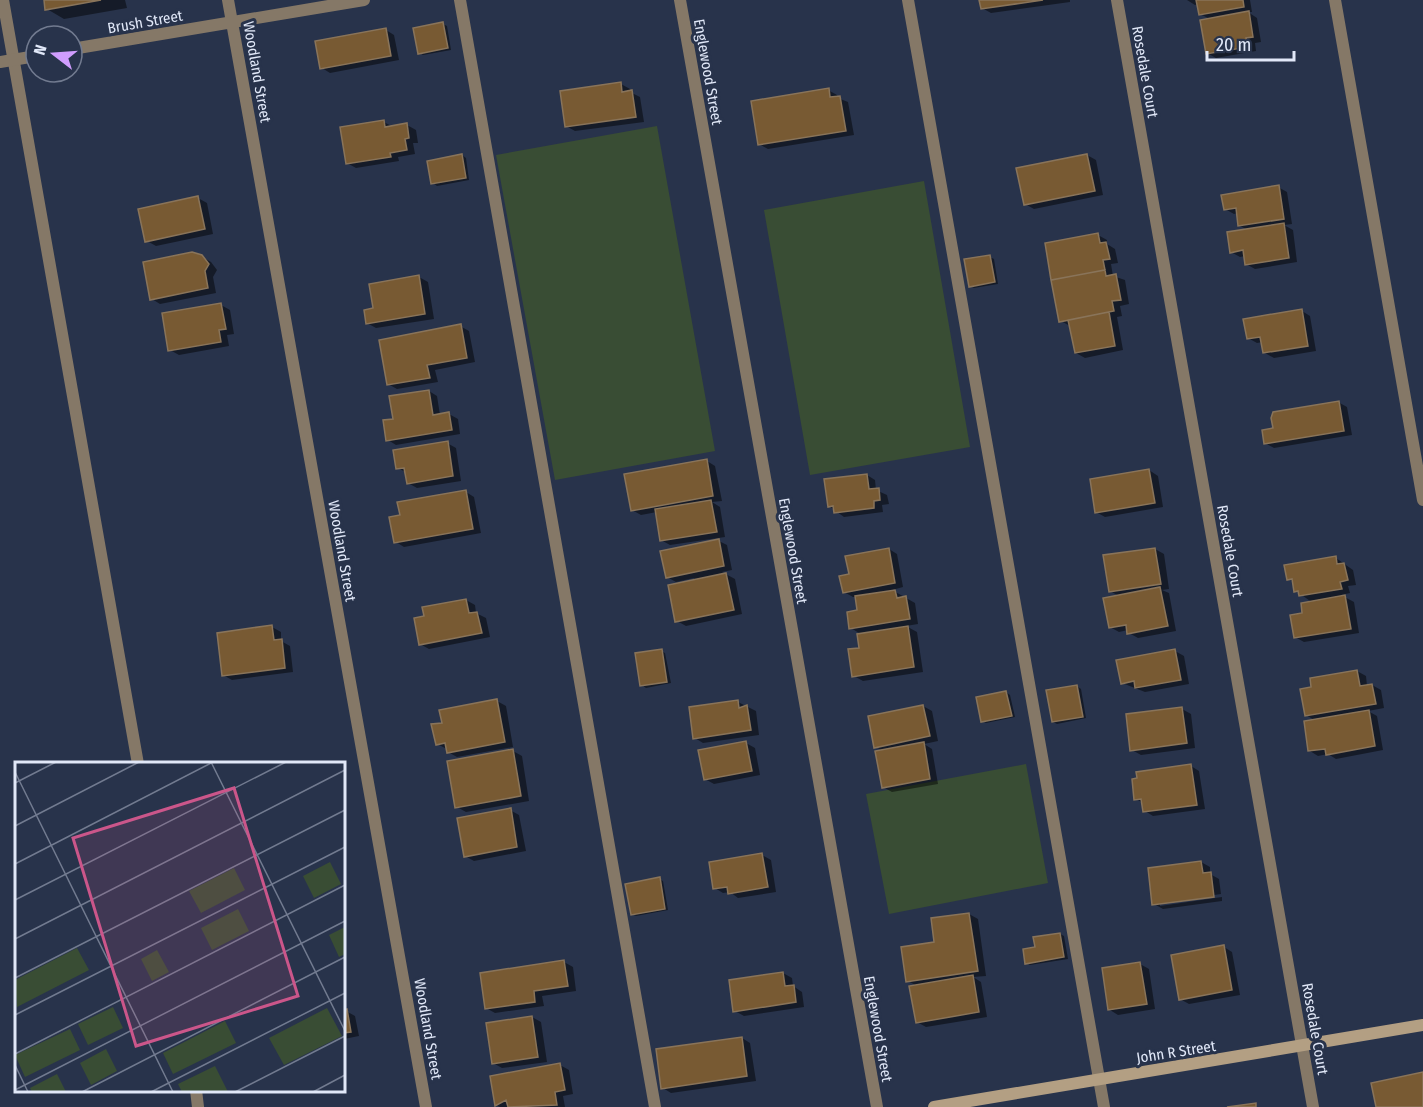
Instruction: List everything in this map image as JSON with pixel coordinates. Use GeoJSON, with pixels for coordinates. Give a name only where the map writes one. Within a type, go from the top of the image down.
{"type":"FeatureCollection","features":[{"type":"Feature","properties":{"kind":"street"},"geometry":{"type":"LineString","coordinates":[[3,0],[138,762]]}},
{"type":"Feature","properties":{"kind":"street","name":"Woodland Street"},"geometry":{"type":"LineString","coordinates":[[228,0],[426,1107]]}},
{"type":"Feature","properties":{"kind":"street","name":"Brush Street"},"geometry":{"type":"LineString","coordinates":[[84,48],[364,0]]}},
{"type":"Feature","properties":{"kind":"street"},"geometry":{"type":"LineString","coordinates":[[460,0],[655,1107]]}},
{"type":"Feature","properties":{"kind":"street","name":"Englewood Street"},"geometry":{"type":"LineString","coordinates":[[680,0],[877,1107]]}},
{"type":"Feature","properties":{"kind":"street"},"geometry":{"type":"LineString","coordinates":[[908,0],[1104,1107]]}},
{"type":"Feature","properties":{"kind":"street","name":"Rosedale Court"},"geometry":{"type":"LineString","coordinates":[[1117,0],[1313,1107]]}},
{"type":"Feature","properties":{"kind":"street"},"geometry":{"type":"LineString","coordinates":[[1335,0],[1423,501]]}},
{"type":"Feature","properties":{"kind":"street"},"geometry":{"type":"LineString","coordinates":[[0,62],[24,58]]}},
{"type":"Feature","properties":{"kind":"street","name":"John R Street"},"geometry":{"type":"LineString","coordinates":[[934,1107],[1423,1025]]}},
{"type":"Feature","properties":{"kind":"street"},"geometry":{"type":"LineString","coordinates":[[196,1092],[198,1107]]}},
{"type":"Feature","properties":{"kind":"green space"},"geometry":{"type":"Polygon","coordinates":[[[657,126],[715,451],[555,480],[496,155],[657,126]]]}},
{"type":"Feature","properties":{"kind":"green space"},"geometry":{"type":"Polygon","coordinates":[[[924,181],[970,447],[810,475],[764,210],[924,181]]]}},
{"type":"Feature","properties":{"kind":"green space"},"geometry":{"type":"Polygon","coordinates":[[[1026,764],[1048,883],[889,914],[866,794],[1026,764]]]}},
{"type":"Feature","properties":{"kind":"building"},"geometry":{"type":"Polygon","coordinates":[[[44,0],[101,0],[45,10],[44,0]]]}},
{"type":"Feature","properties":{"kind":"building"},"geometry":{"type":"Polygon","coordinates":[[[979,0],[1043,0],[981,9],[979,0]]]}},
{"type":"Feature","properties":{"kind":"building"},"geometry":{"type":"Polygon","coordinates":[[[1196,0],[1243,0],[1244,7],[1199,15],[1196,0]]]}},
{"type":"Feature","properties":{"kind":"building"},"geometry":{"type":"Polygon","coordinates":[[[1249,11],[1253,37],[1246,38],[1248,47],[1206,54],[1200,20],[1249,11]]]}},
{"type":"Feature","properties":{"kind":"building"},"geometry":{"type":"Polygon","coordinates":[[[443,22],[448,48],[418,54],[413,28],[443,22]]]}},
{"type":"Feature","properties":{"kind":"building"},"geometry":{"type":"Polygon","coordinates":[[[386,28],[391,56],[320,69],[315,41],[386,28]]]}},
{"type":"Feature","properties":{"kind":"building"},"geometry":{"type":"Polygon","coordinates":[[[621,82],[622,92],[632,90],[636,117],[565,127],[560,91],[621,82]]]}},
{"type":"Feature","properties":{"kind":"building"},"geometry":{"type":"Polygon","coordinates":[[[829,88],[830,97],[840,96],[846,131],[758,145],[751,101],[829,88]]]}},
{"type":"Feature","properties":{"kind":"building"},"geometry":{"type":"Polygon","coordinates":[[[384,120],[385,127],[407,123],[409,138],[405,139],[407,150],[390,153],[391,157],[346,164],[340,127],[384,120]]]}},
{"type":"Feature","properties":{"kind":"building"},"geometry":{"type":"Polygon","coordinates":[[[462,154],[466,178],[431,184],[427,161],[462,154]]]}},
{"type":"Feature","properties":{"kind":"building"},"geometry":{"type":"Polygon","coordinates":[[[1087,154],[1095,191],[1024,205],[1016,168],[1087,154]]]}},
{"type":"Feature","properties":{"kind":"building"},"geometry":{"type":"Polygon","coordinates":[[[1279,185],[1284,219],[1238,226],[1236,208],[1224,210],[1221,195],[1279,185]]]}},
{"type":"Feature","properties":{"kind":"building"},"geometry":{"type":"Polygon","coordinates":[[[198,196],[205,229],[145,242],[138,209],[198,196]]]}},
{"type":"Feature","properties":{"kind":"building"},"geometry":{"type":"Polygon","coordinates":[[[1284,223],[1289,258],[1245,265],[1243,250],[1230,253],[1227,232],[1284,223]]]}},
{"type":"Feature","properties":{"kind":"building"},"geometry":{"type":"Polygon","coordinates":[[[1098,233],[1100,243],[1106,242],[1110,259],[1103,260],[1105,270],[1051,280],[1045,243],[1098,233]]]}},
{"type":"Feature","properties":{"kind":"building"},"geometry":{"type":"Polygon","coordinates":[[[192,252],[202,255],[209,264],[205,271],[208,288],[150,300],[143,262],[192,252]]]}},
{"type":"Feature","properties":{"kind":"building"},"geometry":{"type":"Polygon","coordinates":[[[990,255],[995,282],[969,287],[964,259],[990,255]]]}},
{"type":"Feature","properties":{"kind":"building"},"geometry":{"type":"Polygon","coordinates":[[[1105,270],[1106,276],[1116,274],[1121,300],[1112,301],[1114,311],[1059,322],[1051,280],[1105,270]]]}},
{"type":"Feature","properties":{"kind":"building"},"geometry":{"type":"Polygon","coordinates":[[[419,275],[425,314],[366,324],[364,310],[373,308],[369,284],[419,275]]]}},
{"type":"Feature","properties":{"kind":"building"},"geometry":{"type":"Polygon","coordinates":[[[221,303],[226,329],[219,330],[221,342],[168,351],[162,313],[221,303]]]}},
{"type":"Feature","properties":{"kind":"building"},"geometry":{"type":"Polygon","coordinates":[[[1302,309],[1308,346],[1263,353],[1260,337],[1247,339],[1243,319],[1302,309]]]}},
{"type":"Feature","properties":{"kind":"building"},"geometry":{"type":"Polygon","coordinates":[[[1109,312],[1115,346],[1075,353],[1068,320],[1109,312]]]}},
{"type":"Feature","properties":{"kind":"building"},"geometry":{"type":"Polygon","coordinates":[[[461,324],[467,358],[427,365],[430,378],[387,385],[379,340],[461,324]]]}},
{"type":"Feature","properties":{"kind":"building"},"geometry":{"type":"Polygon","coordinates":[[[429,390],[433,415],[449,412],[452,430],[386,441],[383,420],[393,419],[389,396],[429,390]]]}},
{"type":"Feature","properties":{"kind":"building"},"geometry":{"type":"Polygon","coordinates":[[[1339,401],[1344,431],[1264,444],[1262,430],[1273,428],[1271,418],[1273,412],[1339,401]]]}},
{"type":"Feature","properties":{"kind":"building"},"geometry":{"type":"Polygon","coordinates":[[[448,441],[453,476],[407,484],[404,468],[396,469],[393,450],[448,441]]]}},
{"type":"Feature","properties":{"kind":"building"},"geometry":{"type":"Polygon","coordinates":[[[707,459],[713,496],[631,511],[624,474],[707,459]]]}},
{"type":"Feature","properties":{"kind":"building"},"geometry":{"type":"Polygon","coordinates":[[[1149,469],[1155,503],[1095,513],[1090,479],[1149,469]]]}},
{"type":"Feature","properties":{"kind":"building"},"geometry":{"type":"Polygon","coordinates":[[[867,474],[869,489],[879,488],[880,500],[874,501],[874,508],[834,513],[833,506],[828,507],[824,479],[867,474]]]}},
{"type":"Feature","properties":{"kind":"building"},"geometry":{"type":"Polygon","coordinates":[[[466,490],[473,529],[394,543],[389,517],[400,515],[397,502],[466,490]]]}},
{"type":"Feature","properties":{"kind":"building"},"geometry":{"type":"Polygon","coordinates":[[[711,500],[717,532],[660,541],[655,509],[711,500]]]}},
{"type":"Feature","properties":{"kind":"building"},"geometry":{"type":"Polygon","coordinates":[[[719,539],[724,566],[666,578],[660,551],[719,539]]]}},
{"type":"Feature","properties":{"kind":"building"},"geometry":{"type":"Polygon","coordinates":[[[889,548],[895,583],[843,593],[839,576],[849,574],[845,556],[889,548]]]}},
{"type":"Feature","properties":{"kind":"building"},"geometry":{"type":"Polygon","coordinates":[[[1155,548],[1161,584],[1109,592],[1103,555],[1155,548]]]}},
{"type":"Feature","properties":{"kind":"building"},"geometry":{"type":"Polygon","coordinates":[[[1336,556],[1337,564],[1344,563],[1348,580],[1340,582],[1342,589],[1299,596],[1298,591],[1294,592],[1292,579],[1287,580],[1284,565],[1336,556]]]}},
{"type":"Feature","properties":{"kind":"building"},"geometry":{"type":"Polygon","coordinates":[[[726,573],[734,610],[675,622],[668,585],[726,573]]]}},
{"type":"Feature","properties":{"kind":"building"},"geometry":{"type":"Polygon","coordinates":[[[1160,587],[1168,626],[1127,634],[1126,625],[1109,628],[1103,598],[1160,587]]]}},
{"type":"Feature","properties":{"kind":"building"},"geometry":{"type":"Polygon","coordinates":[[[895,590],[897,598],[906,596],[910,619],[849,629],[847,612],[857,610],[855,596],[895,590]]]}},
{"type":"Feature","properties":{"kind":"building"},"geometry":{"type":"Polygon","coordinates":[[[1345,595],[1351,629],[1294,638],[1290,615],[1302,613],[1301,603],[1345,595]]]}},
{"type":"Feature","properties":{"kind":"building"},"geometry":{"type":"Polygon","coordinates":[[[466,599],[469,613],[477,612],[482,633],[419,645],[414,618],[424,616],[422,607],[466,599]]]}},
{"type":"Feature","properties":{"kind":"building"},"geometry":{"type":"Polygon","coordinates":[[[272,625],[274,640],[282,639],[285,668],[222,676],[217,633],[272,625]]]}},
{"type":"Feature","properties":{"kind":"building"},"geometry":{"type":"Polygon","coordinates":[[[908,626],[914,667],[852,677],[848,649],[859,648],[857,634],[908,626]]]}},
{"type":"Feature","properties":{"kind":"building"},"geometry":{"type":"Polygon","coordinates":[[[662,649],[667,682],[640,686],[635,653],[662,649]]]}},
{"type":"Feature","properties":{"kind":"building"},"geometry":{"type":"Polygon","coordinates":[[[1175,649],[1181,680],[1135,688],[1134,681],[1121,684],[1116,660],[1175,649]]]}},
{"type":"Feature","properties":{"kind":"building"},"geometry":{"type":"Polygon","coordinates":[[[1357,670],[1360,686],[1372,684],[1376,704],[1305,716],[1300,689],[1311,687],[1310,678],[1357,670]]]}},
{"type":"Feature","properties":{"kind":"building"},"geometry":{"type":"Polygon","coordinates":[[[1077,685],[1083,717],[1052,722],[1046,690],[1077,685]]]}},
{"type":"Feature","properties":{"kind":"building"},"geometry":{"type":"Polygon","coordinates":[[[1006,691],[1012,716],[981,722],[976,697],[1006,691]]]}},
{"type":"Feature","properties":{"kind":"building"},"geometry":{"type":"Polygon","coordinates":[[[497,699],[505,742],[447,753],[445,743],[436,745],[431,724],[442,723],[439,710],[497,699]]]}},
{"type":"Feature","properties":{"kind":"building"},"geometry":{"type":"Polygon","coordinates":[[[738,700],[739,708],[747,705],[751,730],[693,739],[689,707],[738,700]]]}},
{"type":"Feature","properties":{"kind":"building"},"geometry":{"type":"Polygon","coordinates":[[[923,705],[930,736],[874,748],[868,716],[923,705]]]}},
{"type":"Feature","properties":{"kind":"building"},"geometry":{"type":"Polygon","coordinates":[[[1182,707],[1187,743],[1130,751],[1126,714],[1182,707]]]}},
{"type":"Feature","properties":{"kind":"building"},"geometry":{"type":"Polygon","coordinates":[[[1369,710],[1375,746],[1326,755],[1325,749],[1308,751],[1304,721],[1369,710]]]}},
{"type":"Feature","properties":{"kind":"building"},"geometry":{"type":"Polygon","coordinates":[[[746,741],[752,771],[704,780],[698,750],[746,741]]]}},
{"type":"Feature","properties":{"kind":"building"},"geometry":{"type":"Polygon","coordinates":[[[924,742],[930,779],[882,788],[875,751],[924,742]]]}},
{"type":"Feature","properties":{"kind":"building"},"geometry":{"type":"Polygon","coordinates":[[[513,749],[521,796],[455,808],[447,761],[513,749]]]}},
{"type":"Feature","properties":{"kind":"building"},"geometry":{"type":"Polygon","coordinates":[[[1191,764],[1197,805],[1143,812],[1141,799],[1134,800],[1132,779],[1137,778],[1136,772],[1191,764]]]}},
{"type":"Feature","properties":{"kind":"building"},"geometry":{"type":"Polygon","coordinates":[[[511,808],[517,847],[464,857],[457,818],[511,808]]]}},
{"type":"Feature","properties":{"kind":"building"},"geometry":{"type":"Polygon","coordinates":[[[762,853],[768,887],[728,894],[727,887],[713,889],[709,862],[762,853]]]}},
{"type":"Feature","properties":{"kind":"building"},"geometry":{"type":"Polygon","coordinates":[[[1201,861],[1203,873],[1211,872],[1214,897],[1152,905],[1148,868],[1201,861]]]}},
{"type":"Feature","properties":{"kind":"building"},"geometry":{"type":"Polygon","coordinates":[[[660,877],[665,909],[631,915],[625,884],[660,877]]]}},
{"type":"Feature","properties":{"kind":"building"},"geometry":{"type":"Polygon","coordinates":[[[969,913],[978,971],[906,982],[901,947],[934,942],[931,918],[969,913]]]}},
{"type":"Feature","properties":{"kind":"building"},"geometry":{"type":"Polygon","coordinates":[[[1060,933],[1064,957],[1025,964],[1023,949],[1035,947],[1033,937],[1060,933]]]}},
{"type":"Feature","properties":{"kind":"building"},"geometry":{"type":"Polygon","coordinates":[[[1224,945],[1232,990],[1179,1000],[1171,955],[1224,945]]]}},
{"type":"Feature","properties":{"kind":"building"},"geometry":{"type":"Polygon","coordinates":[[[564,960],[568,986],[534,991],[535,1002],[485,1009],[480,973],[564,960]]]}},
{"type":"Feature","properties":{"kind":"building"},"geometry":{"type":"Polygon","coordinates":[[[1140,962],[1147,1004],[1108,1010],[1102,968],[1140,962]]]}},
{"type":"Feature","properties":{"kind":"building"},"geometry":{"type":"Polygon","coordinates":[[[783,972],[785,986],[794,985],[796,1002],[733,1012],[729,980],[783,972]]]}},
{"type":"Feature","properties":{"kind":"building"},"geometry":{"type":"Polygon","coordinates":[[[973,975],[979,1012],[916,1023],[909,986],[973,975]]]}},
{"type":"Feature","properties":{"kind":"building"},"geometry":{"type":"Polygon","coordinates":[[[347,1009],[351,1032],[345,1033],[345,1010],[347,1009]]]}},
{"type":"Feature","properties":{"kind":"building"},"geometry":{"type":"Polygon","coordinates":[[[532,1016],[538,1057],[492,1064],[486,1023],[532,1016]]]}},
{"type":"Feature","properties":{"kind":"building"},"geometry":{"type":"Polygon","coordinates":[[[742,1037],[747,1076],[661,1089],[656,1049],[742,1037]]]}},
{"type":"Feature","properties":{"kind":"building"},"geometry":{"type":"Polygon","coordinates":[[[560,1063],[565,1090],[555,1092],[557,1105],[508,1107],[506,1100],[495,1106],[490,1076],[560,1063]]]}},
{"type":"Feature","properties":{"kind":"building"},"geometry":{"type":"Polygon","coordinates":[[[1423,1072],[1423,1107],[1376,1107],[1371,1083],[1423,1072]]]}},
{"type":"Feature","properties":{"kind":"building"},"geometry":{"type":"Polygon","coordinates":[[[1256,1103],[1256,1107],[1227,1107],[1256,1103]]]}}]}
